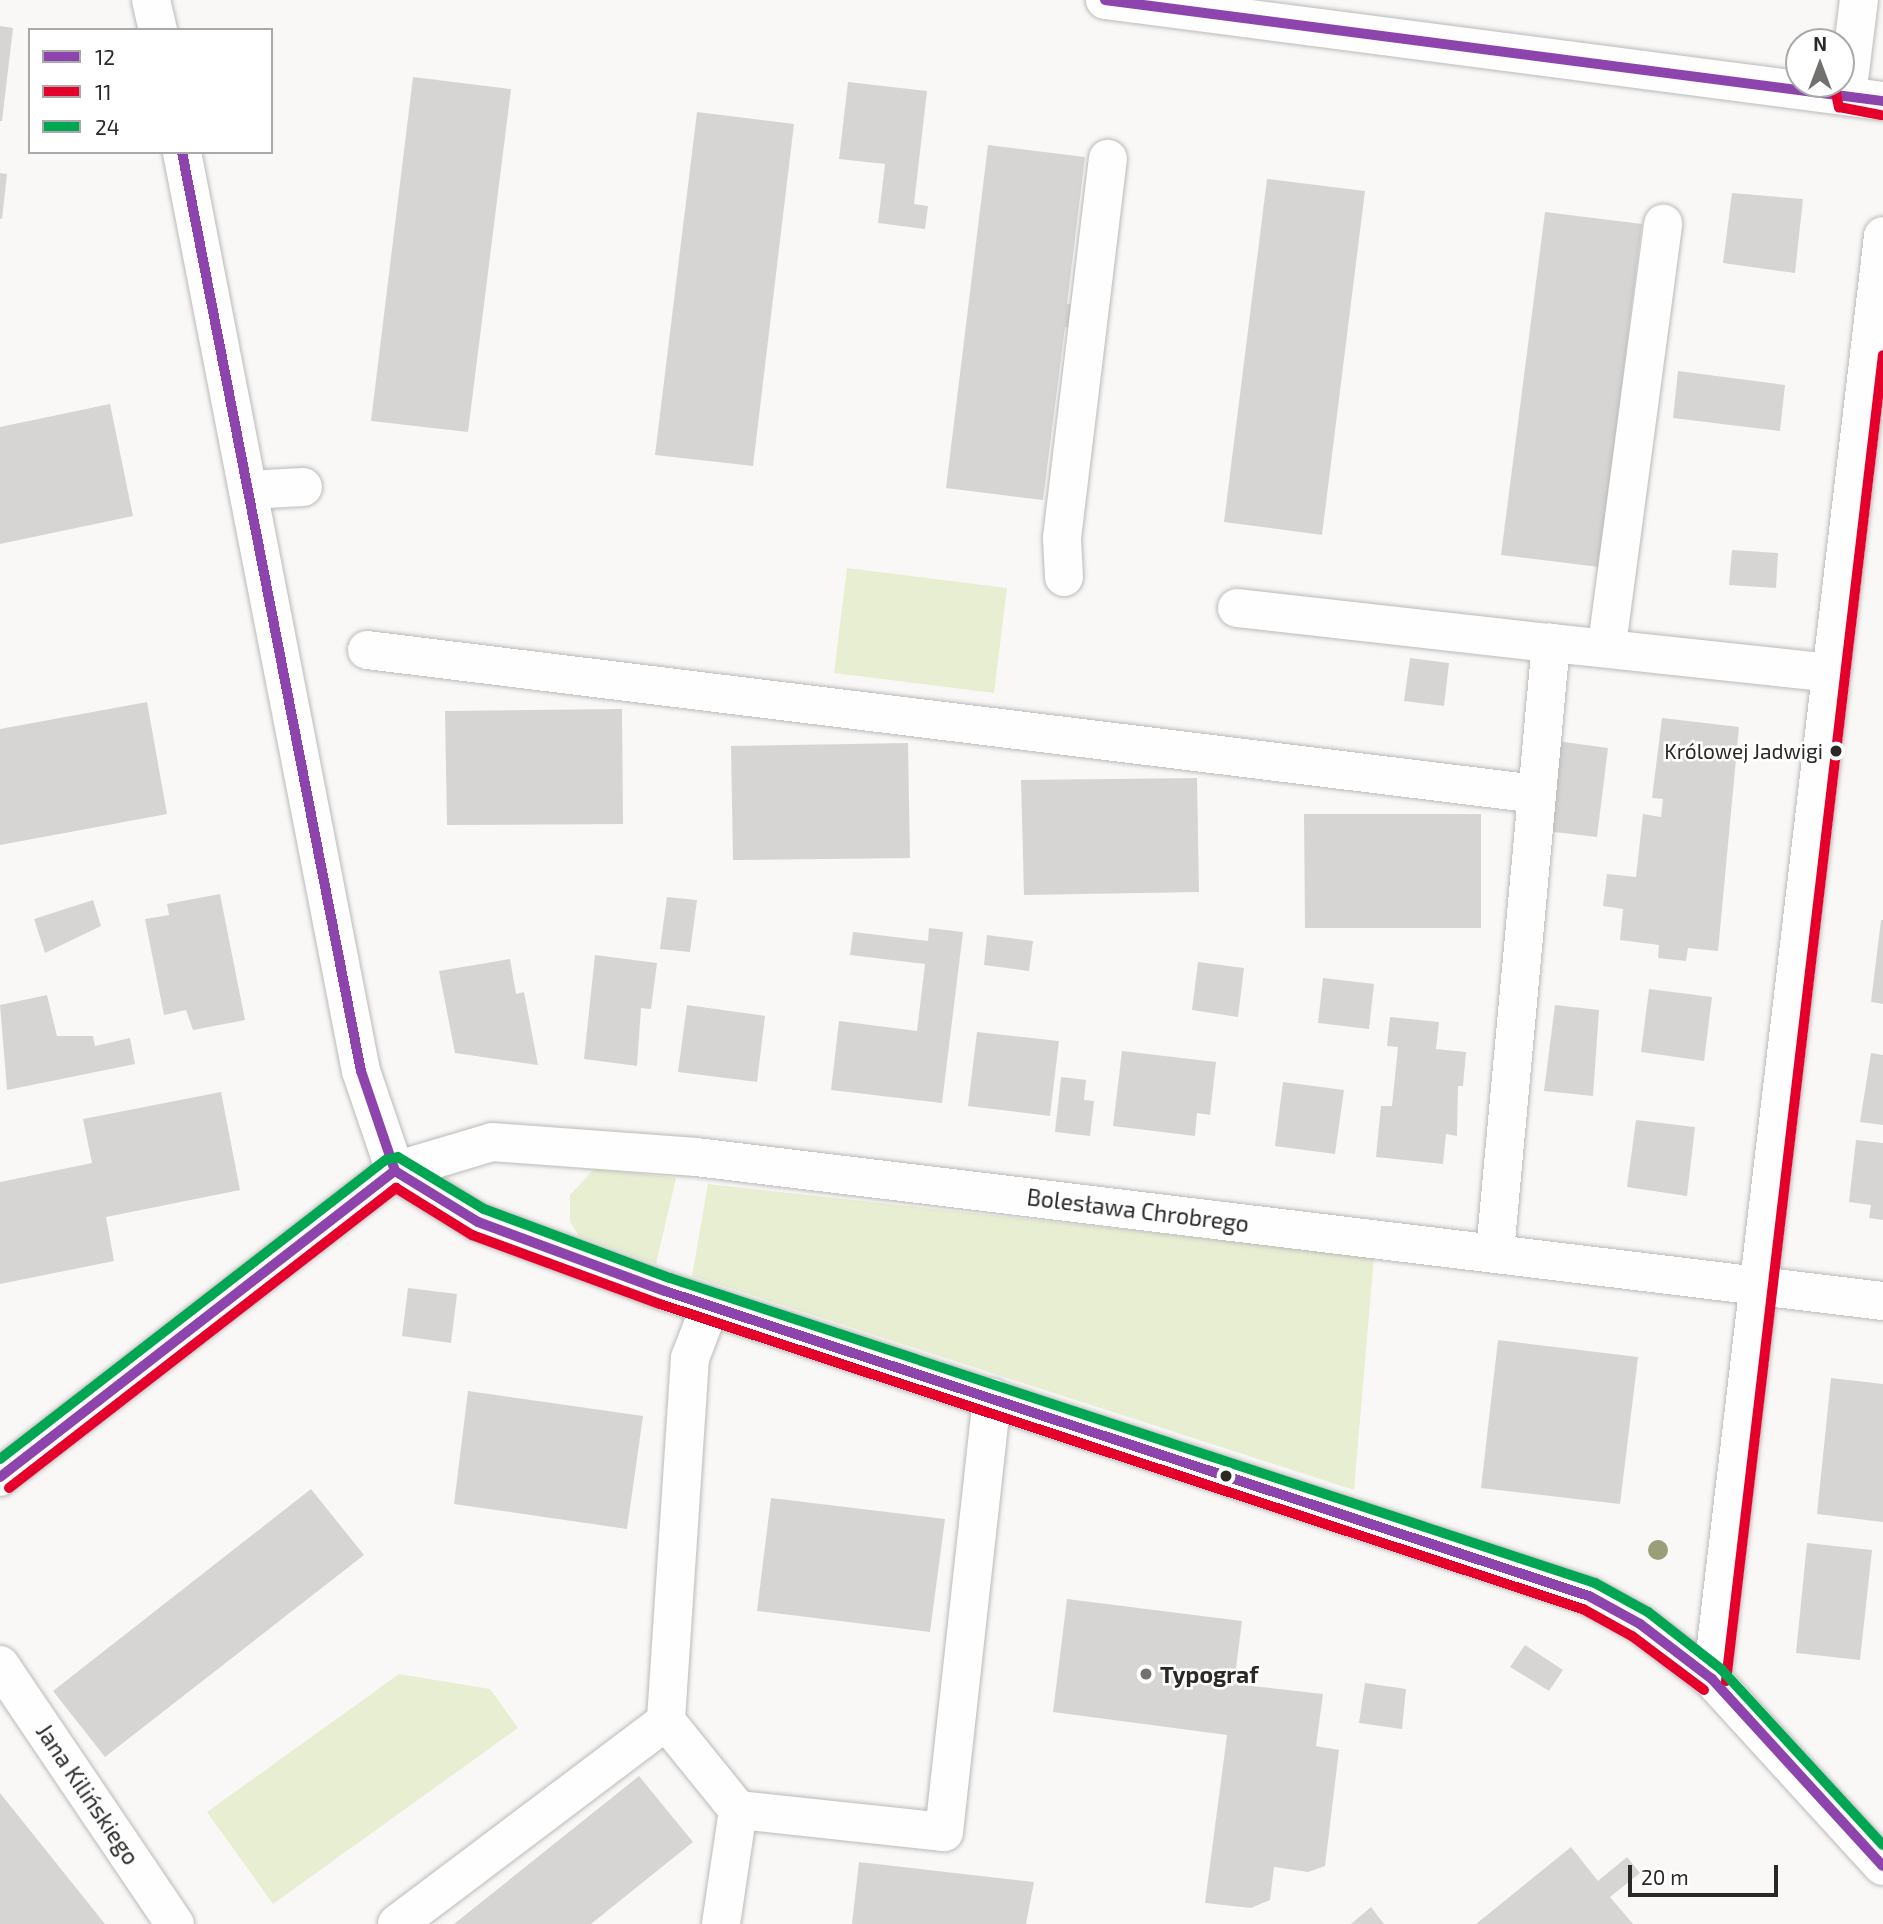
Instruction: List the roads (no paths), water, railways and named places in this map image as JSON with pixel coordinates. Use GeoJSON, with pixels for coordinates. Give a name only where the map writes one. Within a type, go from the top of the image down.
{"type":"FeatureCollection","features":[{"type":"Feature","properties":{"kind":"street"},"geometry":{"type":"LineString","coordinates":[[151,0],[158,28]]}},
{"type":"Feature","properties":{"kind":"street"},"geometry":{"type":"LineString","coordinates":[[1105,0],[1347,15],[1865,98],[1859,0]]}},
{"type":"Feature","properties":{"kind":"street"},"geometry":{"type":"LineString","coordinates":[[182,154],[361,1071],[395,1171],[478,1222],[710,1306],[1589,1596],[1640,1624],[1712,1679],[1883,1866]]}},
{"type":"Feature","properties":{"kind":"street"},"geometry":{"type":"LineString","coordinates":[[1064,577],[1062,538],[1108,159]]}},
{"type":"Feature","properties":{"kind":"street"},"geometry":{"type":"LineString","coordinates":[[1609,630],[1663,224]]}},
{"type":"Feature","properties":{"kind":"street"},"geometry":{"type":"LineString","coordinates":[[1712,1679],[1761,1285],[1830,673],[1883,236]]}},
{"type":"Feature","properties":{"kind":"street"},"geometry":{"type":"LineString","coordinates":[[248,490],[303,487]]}},
{"type":"Feature","properties":{"kind":"street"},"geometry":{"type":"LineString","coordinates":[[1237,608],[1830,673]]}},
{"type":"Feature","properties":{"kind":"street"},"geometry":{"type":"LineString","coordinates":[[1495,1252],[1551,643]]}},
{"type":"Feature","properties":{"kind":"street"},"geometry":{"type":"LineString","coordinates":[[367,650],[1537,794]]}},
{"type":"Feature","properties":{"kind":"street","name":"Bolesława Chrobrego"},"geometry":{"type":"LineString","coordinates":[[395,1171],[492,1142],[674,1154],[1883,1301]]}},
{"type":"Feature","properties":{"kind":"street"},"geometry":{"type":"LineString","coordinates":[[0,1477],[395,1171]]}},
{"type":"Feature","properties":{"kind":"street"},"geometry":{"type":"LineString","coordinates":[[710,1306],[690,1358],[666,1721],[738,1810],[944,1832],[992,1398]]}},
{"type":"Feature","properties":{"kind":"street","name":"Jana Kilińskiego"},"geometry":{"type":"LineString","coordinates":[[0,1665],[175,1924]]}},
{"type":"Feature","properties":{"kind":"street"},"geometry":{"type":"LineString","coordinates":[[397,1924],[666,1721]]}},
{"type":"Feature","properties":{"kind":"street"},"geometry":{"type":"LineString","coordinates":[[722,1924],[738,1810]]}},
{"type":"Feature","properties":{"kind":"place","name":"Królowej Jadwigi"},"geometry":{"type":"Point","coordinates":[1836,751]}},
{"type":"Feature","properties":{"kind":"place","name":"Typograf"},"geometry":{"type":"Point","coordinates":[1146,1674]}}]}
